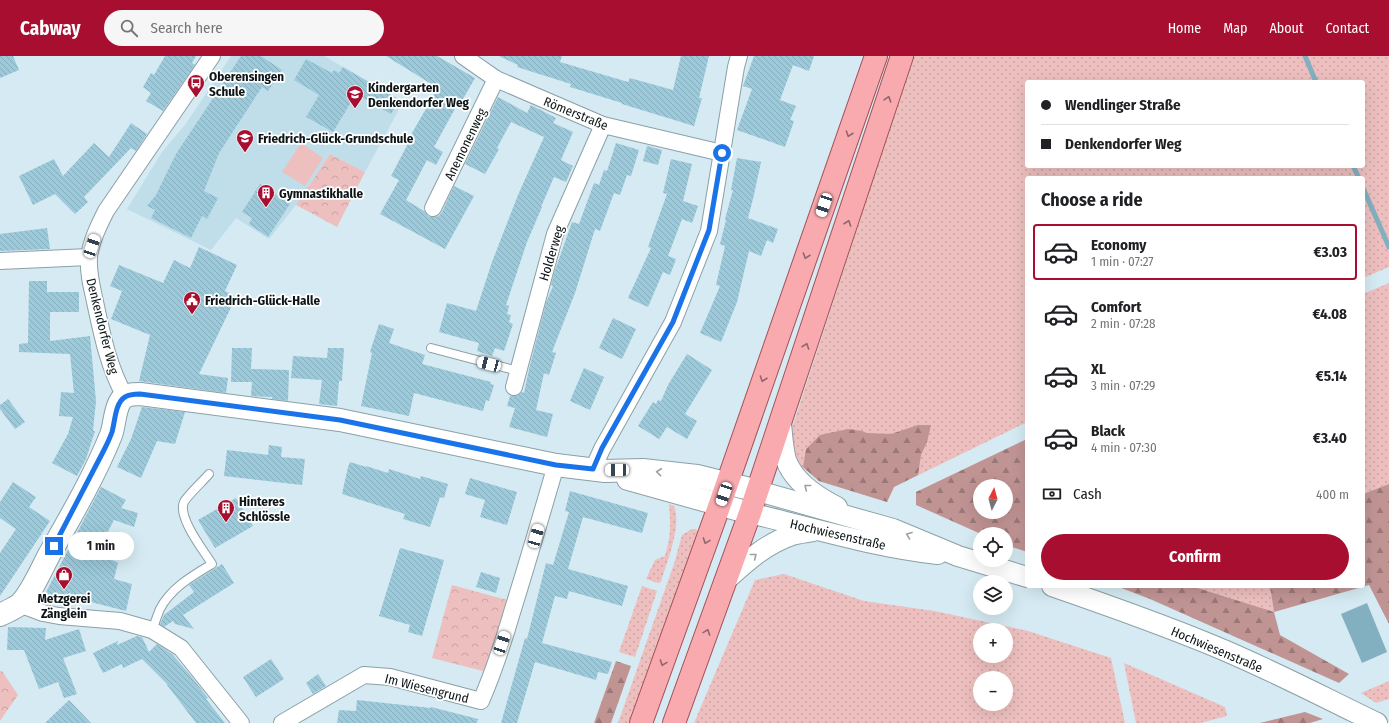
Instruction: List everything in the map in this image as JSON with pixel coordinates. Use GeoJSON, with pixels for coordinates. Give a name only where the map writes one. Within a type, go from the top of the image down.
{"type":"FeatureCollection","features":[{"type":"Feature","properties":{"kind":"main road"},"geometry":{"type":"LineString","coordinates":[[641,723],[720,504],[876,56]]}},
{"type":"Feature","properties":{"kind":"main road"},"geometry":{"type":"LineString","coordinates":[[674,723],[758,492],[902,56]]}},
{"type":"Feature","properties":{"kind":"main road"},"geometry":{"type":"LineString","coordinates":[[0,615],[19,604],[32,586],[112,434],[121,400],[125,396],[131,394],[340,420],[556,465],[599,470],[643,470],[698,476],[758,492]]}},
{"type":"Feature","properties":{"kind":"main road","name":"Hochwiesenstraße"},"geometry":{"type":"LineString","coordinates":[[599,470],[642,484],[750,513]]}},
{"type":"Feature","properties":{"kind":"street","name":"Denkendorfer Weg"},"geometry":{"type":"LineString","coordinates":[[125,396],[111,364],[97,313],[90,275],[89,257],[96,233],[106,211],[212,56]]}},
{"type":"Feature","properties":{"kind":"street","name":"Römerstraße"},"geometry":{"type":"LineString","coordinates":[[463,56],[496,79],[603,125],[722,153]]}},
{"type":"Feature","properties":{"kind":"street"},"geometry":{"type":"LineString","coordinates":[[599,470],[602,448],[673,322],[709,230],[739,56]]}},
{"type":"Feature","properties":{"kind":"street","name":"Anemonenweg"},"geometry":{"type":"LineString","coordinates":[[433,208],[496,79]]}},
{"type":"Feature","properties":{"kind":"street","name":"Holderweg"},"geometry":{"type":"LineString","coordinates":[[516,379],[555,234],[603,125]]}},
{"type":"Feature","properties":{"kind":"street"},"geometry":{"type":"LineString","coordinates":[[3,263],[89,257]]}},
{"type":"Feature","properties":{"kind":"street"},"geometry":{"type":"LineString","coordinates":[[780,423],[786,460],[794,475],[811,490],[832,505],[864,520]]}},
{"type":"Feature","properties":{"kind":"street","name":"Im Wiesengrund"},"geometry":{"type":"LineString","coordinates":[[282,723],[364,675],[390,677],[481,701],[508,625],[556,465]]}},
{"type":"Feature","properties":{"kind":"street","name":"Hochwiesenstraße"},"geometry":{"type":"LineString","coordinates":[[758,492],[864,520],[899,531],[958,556],[1025,576]]}},
{"type":"Feature","properties":{"kind":"street","name":"Hochwiesenstraße"},"geometry":{"type":"LineString","coordinates":[[750,513],[816,530],[910,551],[958,556]]}},
{"type":"Feature","properties":{"kind":"street"},"geometry":{"type":"LineString","coordinates":[[725,581],[769,545],[792,535],[816,530]]}},
{"type":"Feature","properties":{"kind":"street","name":"Hochwiesenstraße"},"geometry":{"type":"LineString","coordinates":[[1058,588],[1141,617],[1215,647],[1298,684],[1377,723]]}},
{"type":"Feature","properties":{"kind":"street"},"geometry":{"type":"LineString","coordinates":[[19,604],[43,613],[59,616],[120,621],[152,630],[181,648],[241,723]]}},
{"type":"Feature","properties":{"kind":"lane"},"geometry":{"type":"LineString","coordinates":[[431,348],[516,379]]}},
{"type":"Feature","properties":{"kind":"lane"},"geometry":{"type":"LineString","coordinates":[[152,630],[161,608],[175,590],[188,578],[212,564],[186,522],[183,513],[184,503],[209,474]]}},
{"type":"Feature","properties":{"kind":"shaded area","name":"Friedrich-Glück-Grundschule"},"geometry":{"type":"Polygon","coordinates":[[[231,56],[324,56],[403,102],[365,172],[330,154],[296,205],[269,239],[236,218],[211,250],[127,209],[162,152],[185,125],[231,56]]]}},
{"type":"Feature","properties":{"kind":"shaded area"},"geometry":{"type":"Polygon","coordinates":[[[1367,603],[1387,652],[1362,663],[1341,614],[1367,603]]]}},
{"type":"Feature","properties":{"kind":"green space"},"geometry":{"type":"Polygon","coordinates":[[[912,56],[1389,56],[1389,267],[1365,277],[1365,176],[1025,176],[1025,423],[894,487],[887,502],[819,481],[794,460],[791,431],[912,56]]]}},
{"type":"Feature","properties":{"kind":"green space"},"geometry":{"type":"Polygon","coordinates":[[[301,143],[323,158],[305,186],[282,172],[301,143]]]}},
{"type":"Feature","properties":{"kind":"green space"},"geometry":{"type":"Polygon","coordinates":[[[330,154],[365,172],[337,227],[296,205],[330,154]]]}},
{"type":"Feature","properties":{"kind":"green space"},"geometry":{"type":"Polygon","coordinates":[[[1389,283],[1389,484],[1365,493],[1365,293],[1389,283]]]}},
{"type":"Feature","properties":{"kind":"green space"},"geometry":{"type":"Polygon","coordinates":[[[918,425],[931,425],[927,442],[921,455],[918,475],[894,487],[887,502],[819,481],[803,467],[806,449],[820,435],[848,429],[867,433],[891,434],[918,425]]]}},
{"type":"Feature","properties":{"kind":"green space"},"geometry":{"type":"Polygon","coordinates":[[[1025,440],[1025,551],[1013,547],[1013,527],[973,527],[973,530],[916,505],[916,492],[1025,440]]]}},
{"type":"Feature","properties":{"kind":"green space"},"geometry":{"type":"Polygon","coordinates":[[[1389,484],[1389,624],[1369,585],[1365,586],[1365,493],[1389,484]]]}},
{"type":"Feature","properties":{"kind":"green space"},"geometry":{"type":"Polygon","coordinates":[[[669,504],[674,506],[676,514],[675,533],[661,582],[658,583],[646,579],[655,560],[665,556],[670,530],[669,504]]]}},
{"type":"Feature","properties":{"kind":"green space"},"geometry":{"type":"Polygon","coordinates":[[[692,529],[696,529],[698,532],[697,540],[634,723],[618,723],[674,564],[682,535],[692,529]]]}},
{"type":"Feature","properties":{"kind":"green space"},"geometry":{"type":"Polygon","coordinates":[[[784,574],[864,601],[934,611],[990,623],[973,623],[973,663],[1013,663],[1013,628],[1028,631],[1111,658],[1125,723],[694,723],[755,580],[784,574]]]}},
{"type":"Feature","properties":{"kind":"green space"},"geometry":{"type":"Polygon","coordinates":[[[452,585],[507,600],[487,672],[432,658],[452,585]]]}},
{"type":"Feature","properties":{"kind":"green space"},"geometry":{"type":"Polygon","coordinates":[[[642,586],[657,591],[635,657],[619,652],[642,586]]]}},
{"type":"Feature","properties":{"kind":"green space"},"geometry":{"type":"Polygon","coordinates":[[[1121,588],[1197,588],[1274,612],[1280,635],[1349,674],[1339,683],[1150,599],[1121,588]]]}},
{"type":"Feature","properties":{"kind":"green space"},"geometry":{"type":"Polygon","coordinates":[[[1197,588],[1270,588],[1274,612],[1197,588]]]}},
{"type":"Feature","properties":{"kind":"green space"},"geometry":{"type":"Polygon","coordinates":[[[1270,588],[1358,588],[1274,612],[1270,588]]]}},
{"type":"Feature","properties":{"kind":"green space"},"geometry":{"type":"Polygon","coordinates":[[[616,661],[631,666],[611,723],[594,723],[616,661]]]}},
{"type":"Feature","properties":{"kind":"green space"},"geometry":{"type":"Polygon","coordinates":[[[1124,663],[1225,707],[1227,716],[1200,723],[1136,723],[1124,663]]]}},
{"type":"Feature","properties":{"kind":"green space"},"geometry":{"type":"Polygon","coordinates":[[[0,671],[2,671],[18,695],[0,721],[0,671]]]}},
{"type":"Feature","properties":{"kind":"green space"},"geometry":{"type":"Polygon","coordinates":[[[1389,681],[1389,699],[1376,703],[1361,693],[1389,681]]]}},
{"type":"Feature","properties":{"kind":"green space"},"geometry":{"type":"Polygon","coordinates":[[[1305,712],[1323,719],[1310,723],[1260,723],[1305,712]]]}},
{"type":"Feature","properties":{"kind":"pier"},"geometry":{"type":"Polygon","coordinates":[[[1374,702],[1389,709],[1389,723],[1338,723],[1325,717],[1374,702]]]}},
{"type":"Feature","properties":{"kind":"building"},"geometry":{"type":"Polygon","coordinates":[[[0,56],[13,56],[19,70],[0,78],[0,56]]]}},
{"type":"Feature","properties":{"kind":"building"},"geometry":{"type":"Polygon","coordinates":[[[165,56],[196,56],[192,63],[195,65],[163,111],[146,101],[151,93],[143,87],[151,73],[154,75],[165,56]]]}},
{"type":"Feature","properties":{"kind":"building"},"geometry":{"type":"Polygon","coordinates":[[[241,56],[261,56],[282,70],[268,91],[262,87],[219,153],[204,191],[218,198],[207,219],[202,216],[191,238],[151,218],[155,210],[147,206],[156,195],[176,154],[241,56]]]}},
{"type":"Feature","properties":{"kind":"building"},"geometry":{"type":"Polygon","coordinates":[[[386,56],[437,56],[475,78],[459,106],[457,105],[434,147],[443,152],[436,165],[427,160],[406,200],[424,211],[428,216],[434,217],[439,216],[442,212],[454,186],[474,196],[445,249],[380,214],[399,180],[391,176],[413,134],[412,133],[438,88],[386,56]]]}},
{"type":"Feature","properties":{"kind":"building"},"geometry":{"type":"Polygon","coordinates":[[[499,56],[562,56],[560,62],[628,82],[630,78],[673,90],[681,56],[709,56],[699,98],[702,98],[694,126],[570,87],[571,84],[517,67],[518,65],[499,56]]]}},
{"type":"Feature","properties":{"kind":"building"},"geometry":{"type":"Polygon","coordinates":[[[754,56],[814,56],[809,71],[793,65],[780,100],[796,106],[790,120],[794,121],[785,147],[737,130],[752,89],[743,86],[754,56]]]}},
{"type":"Feature","properties":{"kind":"building"},"geometry":{"type":"Polygon","coordinates":[[[306,59],[332,73],[334,70],[339,73],[343,67],[400,100],[391,114],[356,94],[333,132],[306,117],[319,95],[294,80],[306,59]]]}},
{"type":"Feature","properties":{"kind":"building"},"geometry":{"type":"Polygon","coordinates":[[[498,97],[527,113],[531,105],[556,118],[553,123],[573,132],[561,160],[573,166],[566,182],[554,177],[541,207],[527,242],[506,305],[509,306],[507,314],[511,315],[509,322],[513,324],[504,351],[495,348],[492,356],[477,351],[479,343],[439,332],[447,303],[476,311],[492,262],[518,195],[544,137],[511,122],[497,148],[499,149],[485,174],[465,164],[498,97]]]}},
{"type":"Feature","properties":{"kind":"building"},"geometry":{"type":"Polygon","coordinates":[[[131,123],[147,134],[136,151],[131,148],[84,197],[88,202],[75,214],[55,194],[33,205],[19,176],[54,159],[63,176],[94,143],[109,157],[131,123]]]}},
{"type":"Feature","properties":{"kind":"building"},"geometry":{"type":"Polygon","coordinates":[[[616,143],[639,150],[631,176],[627,175],[620,195],[614,193],[600,231],[595,229],[575,293],[552,352],[556,353],[549,375],[544,373],[536,410],[553,414],[547,437],[509,427],[515,408],[507,406],[510,396],[516,396],[522,392],[524,393],[546,303],[553,286],[551,285],[554,273],[572,222],[579,224],[594,183],[599,185],[604,170],[607,171],[616,143]]]}},
{"type":"Feature","properties":{"kind":"building"},"geometry":{"type":"Polygon","coordinates":[[[647,146],[662,150],[658,165],[643,161],[647,146]]]}},
{"type":"Feature","properties":{"kind":"building"},"geometry":{"type":"Polygon","coordinates":[[[737,158],[761,162],[748,218],[778,229],[773,243],[767,240],[761,256],[749,251],[737,302],[721,342],[700,333],[720,286],[716,285],[725,246],[720,244],[733,190],[731,190],[737,158]]]}},
{"type":"Feature","properties":{"kind":"building"},"geometry":{"type":"Polygon","coordinates":[[[671,159],[692,164],[683,201],[698,206],[692,223],[682,219],[668,256],[676,259],[670,275],[663,272],[648,307],[628,298],[651,248],[648,247],[667,194],[663,193],[671,159]]]}},
{"type":"Feature","properties":{"kind":"building","name":"Gymnastikhalle"},"geometry":{"type":"Polygon","coordinates":[[[260,184],[290,204],[268,237],[249,224],[252,218],[242,212],[260,184]]]}},
{"type":"Feature","properties":{"kind":"building"},"geometry":{"type":"Polygon","coordinates":[[[47,228],[50,249],[0,251],[0,234],[47,228]]]}},
{"type":"Feature","properties":{"kind":"building","name":"Friedrich-Glück-Halle"},"geometry":{"type":"Polygon","coordinates":[[[199,247],[237,265],[225,291],[236,297],[199,374],[228,378],[226,393],[139,381],[150,335],[111,319],[122,291],[110,286],[119,265],[163,283],[174,260],[190,268],[199,247]]]}},
{"type":"Feature","properties":{"kind":"building"},"geometry":{"type":"Polygon","coordinates":[[[29,281],[47,281],[47,292],[79,292],[79,312],[50,312],[50,341],[90,336],[96,401],[93,431],[95,431],[86,459],[77,476],[52,463],[68,434],[73,417],[59,416],[61,392],[74,393],[70,354],[19,352],[19,344],[28,343],[29,281]]]}},
{"type":"Feature","properties":{"kind":"building"},"geometry":{"type":"Polygon","coordinates":[[[613,318],[636,329],[622,359],[599,348],[613,318]]]}},
{"type":"Feature","properties":{"kind":"building"},"geometry":{"type":"Polygon","coordinates":[[[379,324],[394,329],[389,343],[425,355],[422,364],[491,382],[490,384],[494,385],[489,401],[486,400],[483,411],[414,393],[409,416],[361,406],[372,353],[370,352],[379,324]]]}},
{"type":"Feature","properties":{"kind":"building"},"geometry":{"type":"Polygon","coordinates":[[[232,348],[252,348],[251,369],[289,370],[288,401],[272,399],[272,397],[251,396],[252,382],[231,382],[232,348]]]}},
{"type":"Feature","properties":{"kind":"building"},"geometry":{"type":"Polygon","coordinates":[[[328,348],[344,348],[342,381],[339,381],[337,406],[319,404],[322,380],[291,378],[293,356],[327,358],[328,348]]]}},
{"type":"Feature","properties":{"kind":"building"},"geometry":{"type":"Polygon","coordinates":[[[687,354],[712,370],[685,414],[697,421],[687,439],[667,427],[659,439],[638,426],[653,402],[656,404],[658,400],[661,401],[668,385],[687,354]]]}},
{"type":"Feature","properties":{"kind":"building"},"geometry":{"type":"Polygon","coordinates":[[[584,368],[604,377],[590,410],[570,401],[584,368]]]}},
{"type":"Feature","properties":{"kind":"building"},"geometry":{"type":"Polygon","coordinates":[[[8,399],[25,422],[15,429],[0,409],[0,405],[8,399]]]}},
{"type":"Feature","properties":{"kind":"building"},"geometry":{"type":"Polygon","coordinates":[[[142,407],[185,412],[175,444],[157,441],[141,478],[117,467],[131,439],[142,407]]]}},
{"type":"Feature","properties":{"kind":"building"},"geometry":{"type":"Polygon","coordinates":[[[269,445],[282,447],[281,457],[305,459],[302,485],[224,476],[227,450],[268,455],[269,445]]]}},
{"type":"Feature","properties":{"kind":"building"},"geometry":{"type":"Polygon","coordinates":[[[350,462],[388,473],[389,469],[420,479],[421,476],[448,484],[444,498],[440,497],[430,527],[403,519],[405,514],[342,494],[350,462]]]}},
{"type":"Feature","properties":{"kind":"building"},"geometry":{"type":"Polygon","coordinates":[[[470,478],[517,492],[507,525],[480,517],[485,500],[465,494],[470,478]]]}},
{"type":"Feature","properties":{"kind":"building"},"geometry":{"type":"Polygon","coordinates":[[[13,482],[36,497],[29,507],[50,521],[0,596],[0,553],[16,529],[0,518],[0,502],[13,482]]]}},
{"type":"Feature","properties":{"kind":"building"},"geometry":{"type":"Polygon","coordinates":[[[101,487],[126,500],[121,508],[138,513],[134,527],[114,520],[97,552],[118,563],[114,579],[132,584],[126,611],[79,599],[77,605],[45,594],[101,487]]]}},
{"type":"Feature","properties":{"kind":"building"},"geometry":{"type":"Polygon","coordinates":[[[570,491],[648,513],[642,533],[583,517],[568,569],[628,586],[622,606],[569,591],[567,599],[555,596],[542,643],[612,662],[608,674],[598,672],[596,680],[535,662],[517,723],[501,723],[525,638],[527,639],[546,563],[553,565],[569,512],[565,511],[570,491]]]}},
{"type":"Feature","properties":{"kind":"building","name":"Hinteres Schlössle"},"geometry":{"type":"Polygon","coordinates":[[[236,498],[253,526],[215,548],[198,520],[236,498]]]}},
{"type":"Feature","properties":{"kind":"building"},"geometry":{"type":"Polygon","coordinates":[[[400,548],[444,560],[422,636],[408,632],[410,625],[379,616],[400,548]]]}},
{"type":"Feature","properties":{"kind":"building"},"geometry":{"type":"Polygon","coordinates":[[[222,564],[234,583],[183,615],[194,629],[175,624],[173,621],[164,627],[160,624],[164,615],[194,592],[189,585],[222,564]]]}},
{"type":"Feature","properties":{"kind":"building"},"geometry":{"type":"Polygon","coordinates":[[[481,572],[500,578],[496,593],[476,587],[481,572]]]}},
{"type":"Feature","properties":{"kind":"building"},"geometry":{"type":"Polygon","coordinates":[[[8,627],[46,628],[45,640],[79,629],[86,651],[63,658],[77,694],[64,698],[58,682],[39,689],[24,650],[7,650],[8,627]]]}},
{"type":"Feature","properties":{"kind":"building"},"geometry":{"type":"Polygon","coordinates":[[[137,636],[142,637],[149,652],[157,644],[172,654],[208,698],[206,699],[225,723],[196,723],[167,684],[142,659],[123,668],[122,664],[103,673],[93,653],[118,641],[117,645],[137,636]]]}},
{"type":"Feature","properties":{"kind":"building"},"geometry":{"type":"Polygon","coordinates":[[[271,659],[284,679],[256,697],[243,677],[271,659]]]}},
{"type":"Feature","properties":{"kind":"building"},"geometry":{"type":"Polygon","coordinates":[[[318,674],[326,686],[313,694],[306,683],[318,674]]]}},
{"type":"Feature","properties":{"kind":"building"},"geometry":{"type":"Polygon","coordinates":[[[69,700],[91,723],[45,723],[69,700]]]}},
{"type":"Feature","properties":{"kind":"building"},"geometry":{"type":"Polygon","coordinates":[[[357,700],[431,707],[478,719],[477,723],[337,723],[339,710],[356,711],[357,700]]]}},
{"type":"Feature","properties":{"kind":"waterway"},"geometry":{"type":"LineString","coordinates":[[1305,56],[1315,80]]}},
{"type":"Feature","properties":{"kind":"waterway"},"geometry":{"type":"LineString","coordinates":[[1354,168],[1358,176]]}},
{"type":"Feature","properties":{"kind":"waterway"},"geometry":{"type":"LineString","coordinates":[[1365,193],[1389,247]]}},
{"type":"Feature","properties":{"kind":"place","name":"Oberensingen Schule"},"geometry":{"type":"Point","coordinates":[196,98]}},
{"type":"Feature","properties":{"kind":"place","name":"Kindergarten Denkendorfer Weg"},"geometry":{"type":"Point","coordinates":[355,109]}},
{"type":"Feature","properties":{"kind":"place","name":"Friedrich-Glück-Grundschule"},"geometry":{"type":"Point","coordinates":[245,153]}},
{"type":"Feature","properties":{"kind":"place","name":"Gymnastikhalle"},"geometry":{"type":"Point","coordinates":[266,208]}},
{"type":"Feature","properties":{"kind":"place","name":"Friedrich-Glück-Halle"},"geometry":{"type":"Point","coordinates":[192,315]}},
{"type":"Feature","properties":{"kind":"place","name":"Hinteres Schlössle"},"geometry":{"type":"Point","coordinates":[226,523]}},
{"type":"Feature","properties":{"kind":"place","name":"Metzgerei Zänglein"},"geometry":{"type":"Point","coordinates":[64,590]}},
{"type":"Feature","properties":{"kind":"route"},"geometry":{"type":"LineString","coordinates":[[54,546],[112,434],[121,400],[125,396],[131,394],[340,420],[499,454],[556,465],[593,469],[602,448],[673,322],[709,230],[722,153]]}}]}
